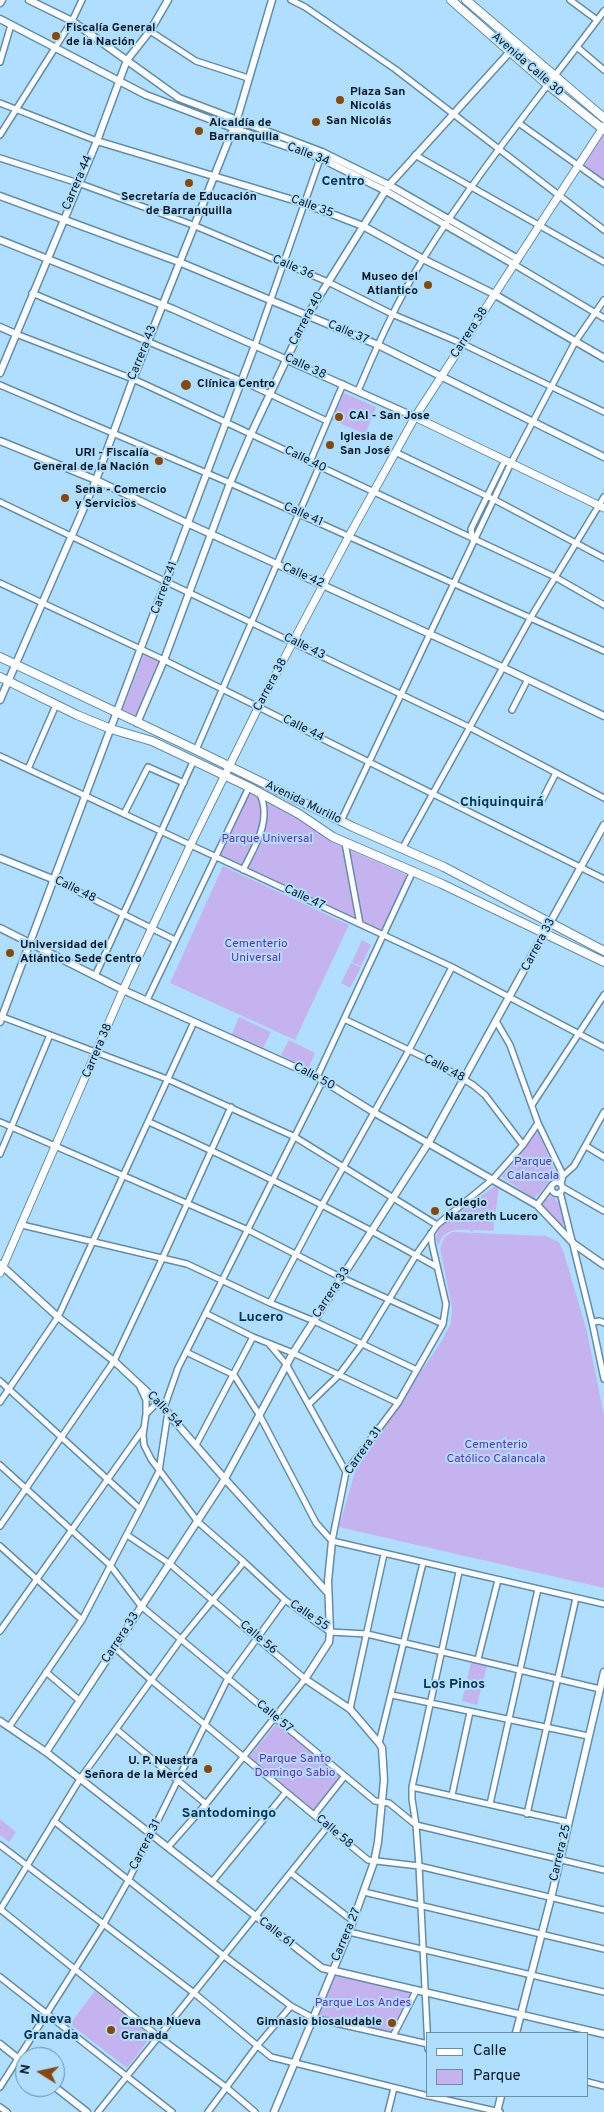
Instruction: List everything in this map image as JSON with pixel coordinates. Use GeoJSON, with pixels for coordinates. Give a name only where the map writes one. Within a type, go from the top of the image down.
{"type":"FeatureCollection","features":[{"type":"Feature","properties":{"kind":"main road","name":"Avenida Calle 30"},"geometry":{"type":"LineString","coordinates":[[451,0],[548,85],[603,128]]}},
{"type":"Feature","properties":{"kind":"main road","name":"Avenida Calle 30"},"geometry":{"type":"LineString","coordinates":[[466,0],[604,118]]}},
{"type":"Feature","properties":{"kind":"main road","name":"Carrera 38"},"geometry":{"type":"LineString","coordinates":[[1,1268],[22,1225],[123,990],[190,846],[258,708],[349,536],[415,417],[603,128]]}},
{"type":"Feature","properties":{"kind":"main road","name":"Calle 38"},"geometry":{"type":"LineString","coordinates":[[415,417],[601,506]]}},
{"type":"Feature","properties":{"kind":"main road","name":"Avenida Murillo"},"geometry":{"type":"LineString","coordinates":[[0,658],[196,750],[341,821],[444,867],[604,951]]}},
{"type":"Feature","properties":{"kind":"main road","name":"Avenida Murillo"},"geometry":{"type":"LineString","coordinates":[[0,677],[56,705],[111,729],[152,741],[249,787],[345,843],[412,871],[546,932],[604,962]]}},
{"type":"Feature","properties":{"kind":"street","name":"Calle 34"},"geometry":{"type":"LineString","coordinates":[[30,0],[72,22],[179,98],[237,119],[321,155],[387,188],[516,262],[604,318]]}},
{"type":"Feature","properties":{"kind":"street"},"geometry":{"type":"LineString","coordinates":[[0,135],[72,22],[82,0]]}},
{"type":"Feature","properties":{"kind":"street","name":"Carrera 44"},"geometry":{"type":"LineString","coordinates":[[0,373],[120,82],[127,60],[150,30],[168,0]]}},
{"type":"Feature","properties":{"kind":"street","name":"Carrera 43"},"geometry":{"type":"LineString","coordinates":[[0,700],[96,480],[193,225],[237,119],[272,0]]}},
{"type":"Feature","properties":{"kind":"street"},"geometry":{"type":"LineString","coordinates":[[291,0],[305,7],[395,69],[604,230]]}},
{"type":"Feature","properties":{"kind":"street"},"geometry":{"type":"LineString","coordinates":[[570,0],[597,20]]}},
{"type":"Feature","properties":{"kind":"street"},"geometry":{"type":"LineString","coordinates":[[358,391],[392,314],[423,259],[472,186],[603,14]]}},
{"type":"Feature","properties":{"kind":"street","name":"Calle 34"},"geometry":{"type":"LineString","coordinates":[[0,19],[120,82],[171,106],[233,128],[321,155]]}},
{"type":"Feature","properties":{"kind":"street"},"geometry":{"type":"LineString","coordinates":[[0,62],[11,25]]}},
{"type":"Feature","properties":{"kind":"street"},"geometry":{"type":"LineString","coordinates":[[150,30],[196,61],[248,78]]}},
{"type":"Feature","properties":{"kind":"street","name":"Carrera 40"},"geometry":{"type":"LineString","coordinates":[[137,722],[164,660],[230,483],[307,316],[387,188],[517,44]]}},
{"type":"Feature","properties":{"kind":"street"},"geometry":{"type":"LineString","coordinates":[[577,47],[604,70]]}},
{"type":"Feature","properties":{"kind":"street","name":"Calle 35"},"geometry":{"type":"LineString","coordinates":[[0,103],[96,141],[303,203],[363,226],[495,295],[604,358]]}},
{"type":"Feature","properties":{"kind":"street"},"geometry":{"type":"LineString","coordinates":[[520,124],[604,184]]}},
{"type":"Feature","properties":{"kind":"street","name":"Carrera 41"},"geometry":{"type":"LineString","coordinates":[[1,1018],[168,582],[255,345],[321,155]]}},
{"type":"Feature","properties":{"kind":"street"},"geometry":{"type":"LineString","coordinates":[[415,155],[604,262]]}},
{"type":"Feature","properties":{"kind":"street","name":"Calle 36"},"geometry":{"type":"LineString","coordinates":[[0,158],[78,182],[193,225],[328,282],[392,314],[463,344],[604,412]]}},
{"type":"Feature","properties":{"kind":"street","name":"Calle 37"},"geometry":{"type":"LineString","coordinates":[[0,196],[179,262],[378,345],[604,457]]}},
{"type":"Feature","properties":{"kind":"street","name":"Calle 38"},"geometry":{"type":"LineString","coordinates":[[0,240],[163,305],[286,358],[415,417]]}},
{"type":"Feature","properties":{"kind":"street"},"geometry":{"type":"LineString","coordinates":[[32,293],[242,381],[327,421]]}},
{"type":"Feature","properties":{"kind":"street"},"geometry":{"type":"LineString","coordinates":[[473,540],[471,529],[487,496],[576,342],[604,300]]}},
{"type":"Feature","properties":{"kind":"street","name":"Calle 40"},"geometry":{"type":"LineString","coordinates":[[0,327],[133,379],[555,577],[604,605]]}},
{"type":"Feature","properties":{"kind":"street"},"geometry":{"type":"LineString","coordinates":[[310,462],[343,384]]}},
{"type":"Feature","properties":{"kind":"street","name":"Calle 41"},"geometry":{"type":"LineString","coordinates":[[0,385],[208,473],[604,650]]}},
{"type":"Feature","properties":{"kind":"street","name":"Calle 42"},"geometry":{"type":"LineString","coordinates":[[0,441],[96,480],[528,679],[604,716]]}},
{"type":"Feature","properties":{"kind":"street"},"geometry":{"type":"LineString","coordinates":[[396,452],[493,499],[604,558]]}},
{"type":"Feature","properties":{"kind":"street"},"geometry":{"type":"LineString","coordinates":[[341,821],[493,499],[508,461]]}},
{"type":"Feature","properties":{"kind":"street"},"geometry":{"type":"LineString","coordinates":[[196,750],[319,467]]}},
{"type":"Feature","properties":{"kind":"street"},"geometry":{"type":"LineString","coordinates":[[402,849],[502,667],[575,542],[601,506],[604,497]]}},
{"type":"Feature","properties":{"kind":"street","name":"Calle 43"},"geometry":{"type":"LineString","coordinates":[[0,502],[469,727],[604,798]]}},
{"type":"Feature","properties":{"kind":"street","name":"Calle 44"},"geometry":{"type":"LineString","coordinates":[[0,583],[164,660],[258,708],[433,792],[604,879]]}},
{"type":"Feature","properties":{"kind":"street"},"geometry":{"type":"LineString","coordinates":[[512,710],[528,679]]}},
{"type":"Feature","properties":{"kind":"street"},"geometry":{"type":"LineString","coordinates":[[28,769],[56,705]]}},
{"type":"Feature","properties":{"kind":"street","name":"Calle 47"},"geometry":{"type":"LineString","coordinates":[[0,756],[452,967],[604,1047]]}},
{"type":"Feature","properties":{"kind":"street"},"geometry":{"type":"LineString","coordinates":[[95,976],[193,762]]}},
{"type":"Feature","properties":{"kind":"street"},"geometry":{"type":"LineString","coordinates":[[124,814],[148,767],[184,783]]}},
{"type":"Feature","properties":{"kind":"street"},"geometry":{"type":"LineString","coordinates":[[542,800],[556,773]]}},
{"type":"Feature","properties":{"kind":"street"},"geometry":{"type":"LineString","coordinates":[[147,1000],[249,787]]}},
{"type":"Feature","properties":{"kind":"street"},"geometry":{"type":"LineString","coordinates":[[243,870],[263,826],[264,808],[258,792]]}},
{"type":"Feature","properties":{"kind":"street","name":"Carrera 33"},"geometry":{"type":"LineString","coordinates":[[46,1752],[225,1480],[286,1364],[429,1142],[604,825]]}},
{"type":"Feature","properties":{"kind":"street"},"geometry":{"type":"LineString","coordinates":[[345,843],[360,924]]}},
{"type":"Feature","properties":{"kind":"street","name":"Calle 48"},"geometry":{"type":"LineString","coordinates":[[0,858],[55,880],[175,940]]}},
{"type":"Feature","properties":{"kind":"street"},"geometry":{"type":"LineString","coordinates":[[9,1727],[82,1620],[159,1471],[170,1386],[295,1137],[344,1019],[412,871]]}},
{"type":"Feature","properties":{"kind":"street","name":"Calle 50"},"geometry":{"type":"LineString","coordinates":[[0,928],[123,990],[320,1078],[375,1113],[537,1205],[558,1230],[604,1265]]}},
{"type":"Feature","properties":{"kind":"street"},"geometry":{"type":"LineString","coordinates":[[270,1303],[322,1205],[375,1113],[452,967]]}},
{"type":"Feature","properties":{"kind":"street"},"geometry":{"type":"LineString","coordinates":[[532,1105],[604,995]]}},
{"type":"Feature","properties":{"kind":"street"},"geometry":{"type":"LineString","coordinates":[[1,1018],[167,1080],[295,1137],[437,1225]]}},
{"type":"Feature","properties":{"kind":"street","name":"Calle 48"},"geometry":{"type":"LineString","coordinates":[[344,1019],[463,1078],[485,1095],[523,1145]]}},
{"type":"Feature","properties":{"kind":"street"},"geometry":{"type":"LineString","coordinates":[[496,1021],[510,1045],[559,1184],[604,1379]]}},
{"type":"Feature","properties":{"kind":"street"},"geometry":{"type":"LineString","coordinates":[[0,1402],[58,1317],[194,1022]]}},
{"type":"Feature","properties":{"kind":"street"},"geometry":{"type":"LineString","coordinates":[[0,1154],[50,1035]]}},
{"type":"Feature","properties":{"kind":"street"},"geometry":{"type":"LineString","coordinates":[[0,1526],[114,1361],[188,1204],[231,1107]]}},
{"type":"Feature","properties":{"kind":"street"},"geometry":{"type":"LineString","coordinates":[[537,1205],[546,1194],[559,1184],[574,1166],[604,1112]]}},
{"type":"Feature","properties":{"kind":"street"},"geometry":{"type":"LineString","coordinates":[[0,1122],[248,1230],[342,1278],[443,1324]]}},
{"type":"Feature","properties":{"kind":"street"},"geometry":{"type":"LineString","coordinates":[[149,1122],[273,1180],[372,1230],[437,1267]]}},
{"type":"Feature","properties":{"kind":"street"},"geometry":{"type":"LineString","coordinates":[[309,1404],[339,1375],[362,1344],[416,1255],[437,1225],[493,1179],[523,1145],[538,1123]]}},
{"type":"Feature","properties":{"kind":"street"},"geometry":{"type":"LineString","coordinates":[[586,1146],[604,1157]]}},
{"type":"Feature","properties":{"kind":"street"},"geometry":{"type":"LineString","coordinates":[[559,1184],[604,1212]]}},
{"type":"Feature","properties":{"kind":"street"},"geometry":{"type":"LineString","coordinates":[[22,1225],[188,1264],[417,1370]]}},
{"type":"Feature","properties":{"kind":"street"},"geometry":{"type":"LineString","coordinates":[[558,1230],[564,1230],[568,1227]]}},
{"type":"Feature","properties":{"kind":"street","name":"Carrera 31"},"geometry":{"type":"LineString","coordinates":[[305,1679],[328,1645],[330,1632],[329,1569],[332,1541],[346,1472],[398,1403],[443,1324],[446,1304],[431,1233]]}},
{"type":"Feature","properties":{"kind":"street","name":"Calle 54"},"geometry":{"type":"LineString","coordinates":[[1,1268],[58,1317],[114,1361],[158,1402],[225,1480],[311,1572],[328,1593]]}},
{"type":"Feature","properties":{"kind":"street"},"geometry":{"type":"LineString","coordinates":[[206,1314],[398,1403]]}},
{"type":"Feature","properties":{"kind":"street"},"geometry":{"type":"LineString","coordinates":[[592,1322],[602,1322],[604,1315]]}},
{"type":"Feature","properties":{"kind":"street"},"geometry":{"type":"LineString","coordinates":[[196,1445],[253,1337]]}},
{"type":"Feature","properties":{"kind":"street"},"geometry":{"type":"LineString","coordinates":[[268,1343],[286,1364],[346,1472]]}},
{"type":"Feature","properties":{"kind":"street"},"geometry":{"type":"LineString","coordinates":[[186,1352],[234,1375],[260,1416],[307,1506],[323,1533],[332,1541],[459,1572],[604,1604]]}},
{"type":"Feature","properties":{"kind":"street"},"geometry":{"type":"LineString","coordinates":[[0,1381],[140,1509]]}},
{"type":"Feature","properties":{"kind":"street","name":"Calle 55"},"geometry":{"type":"LineString","coordinates":[[139,1384],[146,1400],[144,1445],[151,1460],[198,1522],[285,1600],[330,1632],[367,1634],[405,1642],[600,1689]]}},
{"type":"Feature","properties":{"kind":"street"},"geometry":{"type":"LineString","coordinates":[[146,1414],[158,1402]]}},
{"type":"Feature","properties":{"kind":"street"},"geometry":{"type":"LineString","coordinates":[[0,1631],[106,1478],[144,1427]]}},
{"type":"Feature","properties":{"kind":"street","name":"Calle 57"},"geometry":{"type":"LineString","coordinates":[[0,1465],[110,1565],[141,1606],[375,1801],[391,1805],[416,1825],[604,1870]]}},
{"type":"Feature","properties":{"kind":"street","name":"Calle 56"},"geometry":{"type":"LineString","coordinates":[[127,1535],[170,1564],[305,1679],[350,1709],[380,1746]]}},
{"type":"Feature","properties":{"kind":"street"},"geometry":{"type":"LineString","coordinates":[[0,1546],[82,1620]]}},
{"type":"Feature","properties":{"kind":"street"},"geometry":{"type":"LineString","coordinates":[[350,1709],[384,1554]]}},
{"type":"Feature","properties":{"kind":"street"},"geometry":{"type":"LineString","coordinates":[[244,1562],[181,1639],[80,1779],[0,1910],[255,2112]]}},
{"type":"Feature","properties":{"kind":"street","name":"Carrera 27"},"geometry":{"type":"LineString","coordinates":[[274,2112],[349,1932],[374,1862],[378,1842],[384,1780],[380,1746],[423,1563]]}},
{"type":"Feature","properties":{"kind":"street"},"geometry":{"type":"LineString","coordinates":[[311,1572],[320,1576],[329,1569]]}},
{"type":"Feature","properties":{"kind":"street"},"geometry":{"type":"LineString","coordinates":[[427,2032],[419,1866],[412,1787],[459,1572]]}},
{"type":"Feature","properties":{"kind":"street"},"geometry":{"type":"LineString","coordinates":[[478,1659],[498,1580]]}},
{"type":"Feature","properties":{"kind":"street"},"geometry":{"type":"LineString","coordinates":[[490,1804],[538,1589]]}},
{"type":"Feature","properties":{"kind":"street"},"geometry":{"type":"LineString","coordinates":[[527,1814],[576,1598]]}},
{"type":"Feature","properties":{"kind":"street","name":"Carrera 31"},"geometry":{"type":"LineString","coordinates":[[24,2047],[103,1925],[128,1881],[228,1678],[259,1639],[285,1600]]}},
{"type":"Feature","properties":{"kind":"street","name":"Calle 58"},"geometry":{"type":"LineString","coordinates":[[115,1648],[368,1860],[419,1866],[604,1910]]}},
{"type":"Feature","properties":{"kind":"street"},"geometry":{"type":"LineString","coordinates":[[46,1672],[79,1700]]}},
{"type":"Feature","properties":{"kind":"street","name":"Carrera 25"},"geometry":{"type":"LineString","coordinates":[[516,2032],[551,1898],[604,1672]]}},
{"type":"Feature","properties":{"kind":"street"},"geometry":{"type":"LineString","coordinates":[[168,1847],[206,1804],[305,1679]]}},
{"type":"Feature","properties":{"kind":"street"},"geometry":{"type":"LineString","coordinates":[[392,1695],[588,1736]]}},
{"type":"Feature","properties":{"kind":"street"},"geometry":{"type":"LineString","coordinates":[[452,1795],[470,1712]]}},
{"type":"Feature","properties":{"kind":"street","name":"Calle 61"},"geometry":{"type":"LineString","coordinates":[[0,1720],[46,1752],[322,1968],[332,1972],[416,1991],[426,1996],[604,2034]]}},
{"type":"Feature","properties":{"kind":"street"},"geometry":{"type":"LineString","coordinates":[[116,1729],[206,1804]]}},
{"type":"Feature","properties":{"kind":"street"},"geometry":{"type":"LineString","coordinates":[[314,1815],[344,1777]]}},
{"type":"Feature","properties":{"kind":"street"},"geometry":{"type":"LineString","coordinates":[[412,1787],[568,1822]]}},
{"type":"Feature","properties":{"kind":"street"},"geometry":{"type":"LineString","coordinates":[[212,1882],[286,1792]]}},
{"type":"Feature","properties":{"kind":"street"},"geometry":{"type":"LineString","coordinates":[[54,1821],[224,1956],[291,2006],[313,2018],[393,2036],[426,2046]]}},
{"type":"Feature","properties":{"kind":"street"},"geometry":{"type":"LineString","coordinates":[[98,2112],[328,1826]]}},
{"type":"Feature","properties":{"kind":"street"},"geometry":{"type":"LineString","coordinates":[[0,1846],[194,1993],[270,2057],[426,2096]]}},
{"type":"Feature","properties":{"kind":"street"},"geometry":{"type":"LineString","coordinates":[[291,1873],[353,1921]]}},
{"type":"Feature","properties":{"kind":"street"},"geometry":{"type":"LineString","coordinates":[[364,1892],[604,1949]]}},
{"type":"Feature","properties":{"kind":"street"},"geometry":{"type":"LineString","coordinates":[[349,1932],[604,1992]]}},
{"type":"Feature","properties":{"kind":"street"},"geometry":{"type":"LineString","coordinates":[[0,1976],[172,2112]]}},
{"type":"Feature","properties":{"kind":"street"},"geometry":{"type":"LineString","coordinates":[[393,2036],[416,1991]]}},
{"type":"Feature","properties":{"kind":"street"},"geometry":{"type":"LineString","coordinates":[[208,2112],[257,2046],[291,2006]]}},
{"type":"Feature","properties":{"kind":"street"},"geometry":{"type":"LineString","coordinates":[[0,2044],[15,2056]]}},
{"type":"Feature","properties":{"kind":"street","name":"Carrera 31"},"geometry":{"type":"LineString","coordinates":[[0,2087],[15,2061]]}},
{"type":"Feature","properties":{"kind":"street"},"geometry":{"type":"LineString","coordinates":[[589,2082],[604,2086]]}},
{"type":"Feature","properties":{"kind":"street"},"geometry":{"type":"LineString","coordinates":[[388,2112],[394,2088]]}},
{"type":"Feature","properties":{"kind":"street"},"geometry":{"type":"LineString","coordinates":[[65,2095],[87,2112]]}},
{"type":"Feature","properties":{"kind":"street"},"geometry":{"type":"LineString","coordinates":[[433,2097],[498,2112],[500,2097]]}},
{"type":"Feature","properties":{"kind":"street"},"geometry":{"type":"LineString","coordinates":[[450,2097],[458,2102]]}},
{"type":"Feature","properties":{"kind":"street"},"geometry":{"type":"LineString","coordinates":[[475,2106],[480,2112]]}},
{"type":"Feature","properties":{"kind":"street"},"geometry":{"type":"LineString","coordinates":[[0,2107],[7,2112]]}},
{"type":"Feature","properties":{"kind":"green space"},"geometry":{"type":"Polygon","coordinates":[[[604,131],[604,183],[581,167],[604,131]]]}},
{"type":"Feature","properties":{"kind":"green space"},"geometry":{"type":"Polygon","coordinates":[[[344,393],[376,407],[365,434],[332,420],[344,393]]]}},
{"type":"Feature","properties":{"kind":"green space"},"geometry":{"type":"Polygon","coordinates":[[[144,654],[161,662],[137,717],[122,711],[144,654]]]}},
{"type":"Feature","properties":{"kind":"green space","name":"Parque Universal"},"geometry":{"type":"Polygon","coordinates":[[[248,792],[297,818],[338,845],[407,875],[382,932],[219,854],[248,792]]]}},
{"type":"Feature","properties":{"kind":"green space","name":"Cementerio Universal"},"geometry":{"type":"Polygon","coordinates":[[[223,866],[349,925],[295,1040],[170,983],[223,866]]]}},
{"type":"Feature","properties":{"kind":"green space"},"geometry":{"type":"Polygon","coordinates":[[[362,940],[371,945],[361,966],[352,962],[362,940]]]}},
{"type":"Feature","properties":{"kind":"green space"},"geometry":{"type":"Polygon","coordinates":[[[351,963],[361,967],[350,988],[341,983],[351,963]]]}},
{"type":"Feature","properties":{"kind":"green space"},"geometry":{"type":"Polygon","coordinates":[[[239,1017],[271,1032],[263,1048],[232,1034],[239,1017]]]}},
{"type":"Feature","properties":{"kind":"green space"},"geometry":{"type":"Polygon","coordinates":[[[289,1040],[315,1053],[308,1069],[281,1055],[289,1040]]]}},
{"type":"Feature","properties":{"kind":"green space","name":"Parque Calancala"},"geometry":{"type":"Polygon","coordinates":[[[538,1131],[556,1174],[534,1199],[502,1177],[538,1131]]]}},
{"type":"Feature","properties":{"kind":"green space","name":"Parque Calancala"},"geometry":{"type":"Polygon","coordinates":[[[496,1185],[499,1187],[493,1231],[450,1231],[443,1236],[438,1246],[436,1239],[438,1228],[496,1185]]]}},
{"type":"Feature","properties":{"kind":"green space","name":"Parque Calancala"},"geometry":{"type":"Polygon","coordinates":[[[552,1195],[561,1210],[562,1227],[542,1208],[544,1201],[552,1195]]]}},
{"type":"Feature","properties":{"kind":"green space","name":"Cementerio Católico Calancala"},"geometry":{"type":"Polygon","coordinates":[[[452,1232],[546,1236],[559,1242],[564,1253],[587,1332],[604,1415],[604,1588],[339,1527],[357,1465],[368,1445],[385,1425],[441,1342],[451,1323],[452,1308],[440,1248],[444,1238],[452,1232]]]}},
{"type":"Feature","properties":{"kind":"green space"},"geometry":{"type":"Polygon","coordinates":[[[471,1662],[487,1666],[477,1705],[462,1701],[471,1662]]]}},
{"type":"Feature","properties":{"kind":"green space","name":"Parque Santo Domingo Sabio"},"geometry":{"type":"Polygon","coordinates":[[[277,1723],[342,1776],[313,1811],[248,1758],[277,1723]]]}},
{"type":"Feature","properties":{"kind":"green space"},"geometry":{"type":"Polygon","coordinates":[[[0,1819],[16,1832],[9,1842],[0,1835],[0,1819]]]}},
{"type":"Feature","properties":{"kind":"green space","name":"Parque Los Andes"},"geometry":{"type":"Polygon","coordinates":[[[334,1974],[411,1991],[392,2034],[316,2016],[334,1974]]]}},
{"type":"Feature","properties":{"kind":"green space","name":"Cancha Nueva Granada"},"geometry":{"type":"Polygon","coordinates":[[[95,1991],[152,2035],[127,2068],[70,2024],[95,1991]]]}},
{"type":"Feature","properties":{"kind":"place","name":"Fiscalía General de la Nación"},"geometry":{"type":"Point","coordinates":[56,36]}},
{"type":"Feature","properties":{"kind":"place","name":"Plaza San Nicolás"},"geometry":{"type":"Point","coordinates":[340,100]}},
{"type":"Feature","properties":{"kind":"place","name":"San Nicolás"},"geometry":{"type":"Point","coordinates":[316,122]}},
{"type":"Feature","properties":{"kind":"place","name":"Alcaldía de Barranquilla"},"geometry":{"type":"Point","coordinates":[199,131]}},
{"type":"Feature","properties":{"kind":"place","name":"Secretaría de Educación de Barranquilla"},"geometry":{"type":"Point","coordinates":[189,183]}},
{"type":"Feature","properties":{"kind":"place","name":"Museo del Atlantico"},"geometry":{"type":"Point","coordinates":[428,285]}},
{"type":"Feature","properties":{"kind":"place","name":"Clínica Centro"},"geometry":{"type":"Point","coordinates":[186,385]}},
{"type":"Feature","properties":{"kind":"place","name":"CAI - San Jose"},"geometry":{"type":"Point","coordinates":[339,417]}},
{"type":"Feature","properties":{"kind":"place","name":"Iglesia de San José"},"geometry":{"type":"Point","coordinates":[330,445]}},
{"type":"Feature","properties":{"kind":"place","name":"URI - Fiscalía General de la Nación"},"geometry":{"type":"Point","coordinates":[159,461]}},
{"type":"Feature","properties":{"kind":"place","name":"Sena - Comercio y Servicios"},"geometry":{"type":"Point","coordinates":[65,498]}},
{"type":"Feature","properties":{"kind":"place","name":"Universidad del Atlántico Sede Centro"},"geometry":{"type":"Point","coordinates":[10,953]}},
{"type":"Feature","properties":{"kind":"place","name":"Colegio Nazareth Lucero"},"geometry":{"type":"Point","coordinates":[435,1211]}},
{"type":"Feature","properties":{"kind":"place","name":"U. P. Nuestra Señora de la Merced"},"geometry":{"type":"Point","coordinates":[208,1769]}},
{"type":"Feature","properties":{"kind":"place","name":"Gimnasio biosaludable"},"geometry":{"type":"Point","coordinates":[392,2023]}},
{"type":"Feature","properties":{"kind":"place","name":"Cancha Nueva Granada"},"geometry":{"type":"Point","coordinates":[111,2030]}},
{"type":"Feature","properties":{"kind":"district","name":"Centro"},"geometry":{"type":"Point","coordinates":[343,182]}},
{"type":"Feature","properties":{"kind":"district","name":"Chiquinquirá"},"geometry":{"type":"Point","coordinates":[502,803]}},
{"type":"Feature","properties":{"kind":"district","name":"Lucero"},"geometry":{"type":"Point","coordinates":[261,1318]}},
{"type":"Feature","properties":{"kind":"district","name":"Los Pinos"},"geometry":{"type":"Point","coordinates":[454,1685]}},
{"type":"Feature","properties":{"kind":"district","name":"Santodomingo"},"geometry":{"type":"Point","coordinates":[229,1814]}},
{"type":"Feature","properties":{"kind":"district","name":"Nueva Granada"},"geometry":{"type":"Point","coordinates":[51,2028]}}]}
